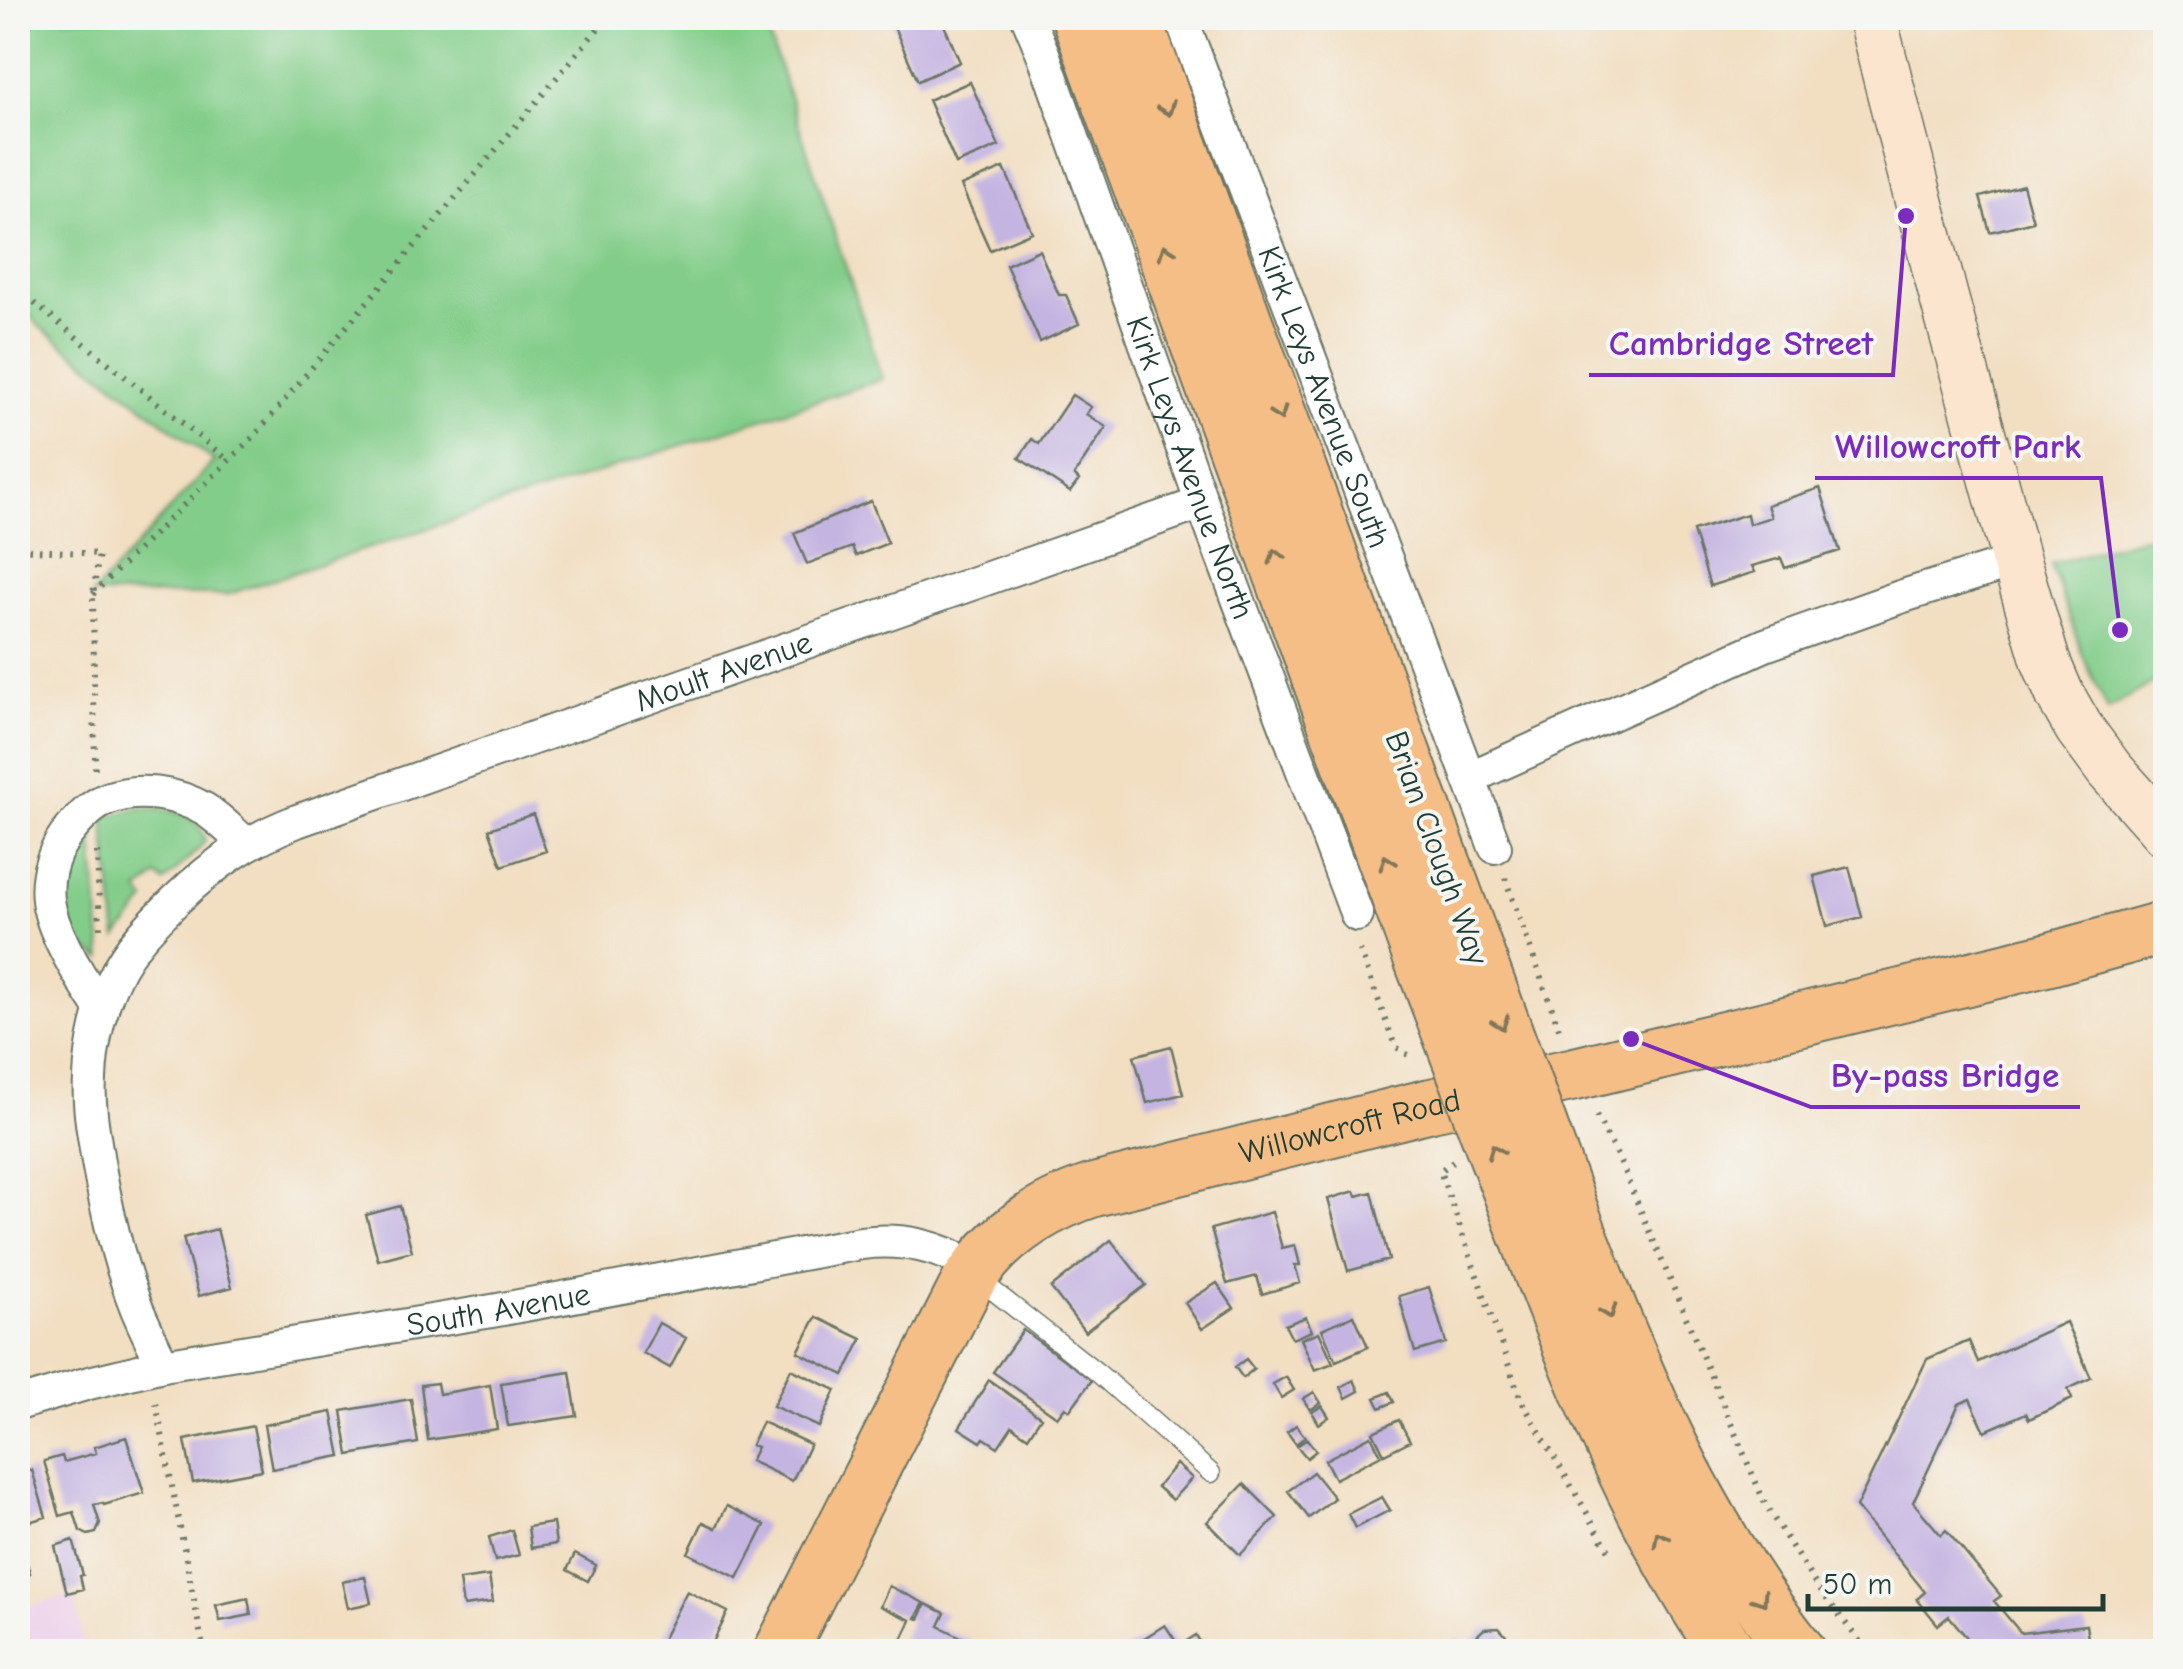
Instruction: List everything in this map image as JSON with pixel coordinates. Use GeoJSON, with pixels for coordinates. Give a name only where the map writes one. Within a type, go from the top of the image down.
{"type":"FeatureCollection","features":[{"type":"Feature","properties":{"kind":"highway","name":"Brian Clough Way"},"geometry":{"type":"LineString","coordinates":[[1080,18],[1444,943],[1552,1231],[1573,1356],[1670,1555],[1728,1652]]}},
{"type":"Feature","properties":{"kind":"highway","name":"Brian Clough Way"},"geometry":{"type":"LineString","coordinates":[[1133,18],[1444,943]]}},
{"type":"Feature","properties":{"kind":"highway","name":"Brian Clough Way"},"geometry":{"type":"LineString","coordinates":[[1552,1231],[1617,1332],[1650,1409],[1720,1537],[1798,1652]]}},
{"type":"Feature","properties":{"kind":"main road","name":"Willowcroft Road"},"geometry":{"type":"LineString","coordinates":[[780,1652],[975,1272],[1020,1225],[1050,1207],[1084,1193],[1431,1105],[2031,964],[2166,926]]}},
{"type":"Feature","properties":{"kind":"street","name":"Kirk Leys Avenue North"},"geometry":{"type":"LineString","coordinates":[[1028,18],[1202,503],[1357,915]]}},
{"type":"Feature","properties":{"kind":"street","name":"Kirk Leys Avenue South"},"geometry":{"type":"LineString","coordinates":[[1180,18],[1495,847]]}},
{"type":"Feature","properties":{"kind":"street"},"geometry":{"type":"LineString","coordinates":[[1872,18],[1948,314],[2046,662],[2079,728],[2166,833]]}},
{"type":"Feature","properties":{"kind":"street","name":"Moult Avenue"},"geometry":{"type":"LineString","coordinates":[[156,1366],[119,1257],[95,1144],[90,1080],[94,1047],[114,976],[145,932],[222,860],[269,832],[316,814],[1202,503]]}},
{"type":"Feature","properties":{"kind":"street"},"geometry":{"type":"LineString","coordinates":[[1469,778],[1765,645],[2016,561]]}},
{"type":"Feature","properties":{"kind":"street"},"geometry":{"type":"LineString","coordinates":[[102,1010],[62,942],[48,900],[48,876],[54,854],[74,825],[88,810],[108,798],[156,794],[203,808],[246,844]]}},
{"type":"Feature","properties":{"kind":"street","name":"South Avenue"},"geometry":{"type":"LineString","coordinates":[[18,1404],[156,1366],[875,1242],[920,1244],[958,1258],[975,1272]]}},
{"type":"Feature","properties":{"kind":"lane"},"geometry":{"type":"LineString","coordinates":[[975,1272],[1211,1473]]}},
{"type":"Feature","properties":{"kind":"path"},"geometry":{"type":"LineString","coordinates":[[18,549],[99,554],[93,594],[256,434],[607,18]]}},
{"type":"Feature","properties":{"kind":"path"},"geometry":{"type":"LineString","coordinates":[[18,290],[228,460]]}},
{"type":"Feature","properties":{"kind":"path"},"geometry":{"type":"LineString","coordinates":[[1495,847],[1575,1074],[1618,1157],[1766,1506],[1816,1585],[1868,1652]]}},
{"type":"Feature","properties":{"kind":"path"},"geometry":{"type":"LineString","coordinates":[[156,1366],[204,1652]]}},
{"type":"Feature","properties":{"kind":"shaded area"},"geometry":{"type":"Polygon","coordinates":[[[73,1594],[86,1651],[18,1651],[18,1609],[73,1594]]]}},
{"type":"Feature","properties":{"kind":"green space"},"geometry":{"type":"Polygon","coordinates":[[[18,18],[763,18],[883,379],[226,595],[93,594],[214,461],[40,327],[18,303],[18,18]]]}},
{"type":"Feature","properties":{"kind":"green space"},"geometry":{"type":"Polygon","coordinates":[[[2165,531],[2165,675],[2108,710],[2083,656],[2051,564],[2165,531]]]}},
{"type":"Feature","properties":{"kind":"green space"},"geometry":{"type":"Polygon","coordinates":[[[140,808],[188,817],[205,840],[164,882],[157,876],[139,891],[146,901],[117,938],[104,817],[140,808]]]}},
{"type":"Feature","properties":{"kind":"green space"},"geometry":{"type":"Polygon","coordinates":[[[92,827],[102,959],[73,930],[65,903],[66,875],[92,827]]]}},
{"type":"Feature","properties":{"kind":"building"},"geometry":{"type":"Polygon","coordinates":[[[890,18],[941,18],[960,62],[918,81],[890,18]]]}},
{"type":"Feature","properties":{"kind":"building"},"geometry":{"type":"Polygon","coordinates":[[[970,82],[999,146],[956,164],[928,100],[970,82]]]}},
{"type":"Feature","properties":{"kind":"building"},"geometry":{"type":"Polygon","coordinates":[[[1004,168],[1032,232],[990,250],[961,186],[1004,168]]]}},
{"type":"Feature","properties":{"kind":"building"},"geometry":{"type":"Polygon","coordinates":[[[2023,185],[2033,221],[1990,232],[1980,197],[2023,185]]]}},
{"type":"Feature","properties":{"kind":"building"},"geometry":{"type":"Polygon","coordinates":[[[1039,250],[1059,295],[1066,295],[1079,324],[1040,342],[1006,265],[1039,250]]]}},
{"type":"Feature","properties":{"kind":"building"},"geometry":{"type":"Polygon","coordinates":[[[1072,395],[1091,407],[1086,414],[1106,427],[1074,475],[1079,480],[1070,492],[1019,458],[1032,439],[1039,444],[1072,395]]]}},
{"type":"Feature","properties":{"kind":"building"},"geometry":{"type":"Polygon","coordinates":[[[1820,488],[1840,551],[1785,568],[1781,558],[1752,566],[1755,572],[1710,586],[1693,531],[1747,514],[1749,524],[1771,517],[1767,505],[1820,488]]]}},
{"type":"Feature","properties":{"kind":"building"},"geometry":{"type":"Polygon","coordinates":[[[871,501],[888,543],[856,556],[852,547],[807,564],[794,533],[871,501]]]}},
{"type":"Feature","properties":{"kind":"building"},"geometry":{"type":"Polygon","coordinates":[[[533,814],[546,851],[502,866],[489,829],[533,814]]]}},
{"type":"Feature","properties":{"kind":"building"},"geometry":{"type":"Polygon","coordinates":[[[1849,867],[1862,917],[1827,926],[1814,876],[1849,867]]]}},
{"type":"Feature","properties":{"kind":"building"},"geometry":{"type":"Polygon","coordinates":[[[1171,1046],[1183,1094],[1147,1103],[1134,1056],[1171,1046]]]}},
{"type":"Feature","properties":{"kind":"building"},"geometry":{"type":"Polygon","coordinates":[[[1355,1191],[1357,1196],[1372,1192],[1389,1260],[1348,1271],[1328,1199],[1355,1191]]]}},
{"type":"Feature","properties":{"kind":"building"},"geometry":{"type":"Polygon","coordinates":[[[400,1206],[412,1251],[378,1260],[366,1215],[400,1206]]]}},
{"type":"Feature","properties":{"kind":"building"},"geometry":{"type":"Polygon","coordinates":[[[1272,1212],[1282,1248],[1295,1245],[1300,1283],[1262,1294],[1257,1276],[1227,1284],[1211,1229],[1272,1212]]]}},
{"type":"Feature","properties":{"kind":"building"},"geometry":{"type":"Polygon","coordinates":[[[217,1229],[232,1287],[199,1296],[183,1238],[217,1229]]]}},
{"type":"Feature","properties":{"kind":"building"},"geometry":{"type":"Polygon","coordinates":[[[1111,1240],[1146,1285],[1085,1332],[1051,1288],[1111,1240]]]}},
{"type":"Feature","properties":{"kind":"building"},"geometry":{"type":"Polygon","coordinates":[[[1217,1283],[1234,1308],[1202,1329],[1185,1303],[1217,1283]]]}},
{"type":"Feature","properties":{"kind":"building"},"geometry":{"type":"Polygon","coordinates":[[[1429,1287],[1446,1343],[1415,1352],[1399,1296],[1429,1287]]]}},
{"type":"Feature","properties":{"kind":"building"},"geometry":{"type":"Polygon","coordinates":[[[1354,1315],[1368,1347],[1336,1361],[1322,1329],[1354,1315]]]}},
{"type":"Feature","properties":{"kind":"building"},"geometry":{"type":"Polygon","coordinates":[[[816,1317],[862,1339],[844,1375],[798,1352],[816,1317]]]}},
{"type":"Feature","properties":{"kind":"building"},"geometry":{"type":"Polygon","coordinates":[[[1306,1317],[1312,1331],[1292,1339],[1285,1325],[1306,1317]]]}},
{"type":"Feature","properties":{"kind":"building"},"geometry":{"type":"Polygon","coordinates":[[[2066,1322],[2091,1378],[2068,1389],[2072,1399],[2029,1419],[2026,1413],[1985,1431],[1970,1399],[1959,1404],[1913,1502],[1941,1535],[1946,1530],[2001,1596],[1994,1601],[2021,1633],[2086,1625],[2090,1652],[1979,1652],[1949,1616],[1938,1625],[1917,1599],[1925,1592],[1856,1507],[1927,1359],[1969,1341],[1978,1362],[2066,1322]]]}},
{"type":"Feature","properties":{"kind":"building"},"geometry":{"type":"Polygon","coordinates":[[[659,1323],[686,1338],[670,1368],[643,1353],[659,1323]]]}},
{"type":"Feature","properties":{"kind":"building"},"geometry":{"type":"Polygon","coordinates":[[[1023,1330],[1092,1380],[1070,1410],[1065,1407],[1057,1417],[993,1372],[1023,1330]]]}},
{"type":"Feature","properties":{"kind":"building"},"geometry":{"type":"Polygon","coordinates":[[[1319,1332],[1333,1363],[1315,1370],[1301,1339],[1319,1332]]]}},
{"type":"Feature","properties":{"kind":"building"},"geometry":{"type":"Polygon","coordinates":[[[1246,1359],[1254,1369],[1243,1378],[1235,1367],[1246,1359]]]}},
{"type":"Feature","properties":{"kind":"building"},"geometry":{"type":"Polygon","coordinates":[[[791,1369],[836,1390],[819,1427],[773,1406],[791,1369]]]}},
{"type":"Feature","properties":{"kind":"building"},"geometry":{"type":"Polygon","coordinates":[[[570,1372],[577,1416],[508,1426],[501,1383],[570,1372]]]}},
{"type":"Feature","properties":{"kind":"building"},"geometry":{"type":"Polygon","coordinates":[[[1286,1377],[1294,1390],[1281,1398],[1273,1384],[1286,1377]]]}},
{"type":"Feature","properties":{"kind":"building"},"geometry":{"type":"Polygon","coordinates":[[[989,1380],[1041,1417],[1028,1437],[1012,1426],[998,1447],[959,1428],[989,1380]]]}},
{"type":"Feature","properties":{"kind":"building"},"geometry":{"type":"Polygon","coordinates":[[[1354,1380],[1359,1391],[1346,1398],[1341,1387],[1354,1380]]]}},
{"type":"Feature","properties":{"kind":"building"},"geometry":{"type":"Polygon","coordinates":[[[437,1383],[439,1394],[490,1385],[497,1429],[428,1440],[421,1385],[437,1383]]]}},
{"type":"Feature","properties":{"kind":"building"},"geometry":{"type":"Polygon","coordinates":[[[1314,1392],[1321,1403],[1310,1410],[1303,1399],[1314,1392]]]}},
{"type":"Feature","properties":{"kind":"building"},"geometry":{"type":"Polygon","coordinates":[[[1389,1392],[1394,1402],[1380,1408],[1375,1398],[1389,1392]]]}},
{"type":"Feature","properties":{"kind":"building"},"geometry":{"type":"Polygon","coordinates":[[[411,1399],[418,1443],[349,1455],[342,1411],[411,1399]]]}},
{"type":"Feature","properties":{"kind":"building"},"geometry":{"type":"Polygon","coordinates":[[[1322,1406],[1329,1417],[1319,1424],[1312,1412],[1322,1406]]]}},
{"type":"Feature","properties":{"kind":"building"},"geometry":{"type":"Polygon","coordinates":[[[332,1412],[341,1456],[272,1469],[264,1425],[332,1412]]]}},
{"type":"Feature","properties":{"kind":"building"},"geometry":{"type":"Polygon","coordinates":[[[1399,1420],[1410,1441],[1384,1454],[1373,1432],[1399,1420]]]}},
{"type":"Feature","properties":{"kind":"building"},"geometry":{"type":"Polygon","coordinates":[[[762,1422],[810,1444],[792,1481],[750,1461],[757,1447],[751,1445],[762,1422]]]}},
{"type":"Feature","properties":{"kind":"building"},"geometry":{"type":"Polygon","coordinates":[[[1296,1425],[1305,1437],[1296,1444],[1287,1432],[1296,1425]]]}},
{"type":"Feature","properties":{"kind":"building"},"geometry":{"type":"Polygon","coordinates":[[[253,1426],[262,1470],[193,1483],[185,1440],[253,1426]]]}},
{"type":"Feature","properties":{"kind":"building"},"geometry":{"type":"Polygon","coordinates":[[[1371,1436],[1381,1455],[1335,1479],[1325,1460],[1371,1436]]]}},
{"type":"Feature","properties":{"kind":"building"},"geometry":{"type":"Polygon","coordinates":[[[126,1437],[144,1493],[94,1505],[100,1524],[96,1533],[88,1535],[80,1531],[74,1512],[60,1516],[44,1461],[62,1456],[64,1462],[96,1453],[94,1447],[126,1437]]]}},
{"type":"Feature","properties":{"kind":"building"},"geometry":{"type":"Polygon","coordinates":[[[1307,1439],[1316,1451],[1307,1458],[1297,1446],[1307,1439]]]}},
{"type":"Feature","properties":{"kind":"building"},"geometry":{"type":"Polygon","coordinates":[[[1176,1464],[1192,1478],[1172,1500],[1157,1487],[1176,1464]]]}},
{"type":"Feature","properties":{"kind":"building"},"geometry":{"type":"Polygon","coordinates":[[[32,1470],[46,1517],[18,1525],[18,1475],[32,1470]]]}},
{"type":"Feature","properties":{"kind":"building"},"geometry":{"type":"Polygon","coordinates":[[[1313,1472],[1334,1498],[1309,1518],[1288,1491],[1313,1472]]]}},
{"type":"Feature","properties":{"kind":"building"},"geometry":{"type":"Polygon","coordinates":[[[1244,1484],[1277,1517],[1240,1555],[1207,1522],[1244,1484]]]}},
{"type":"Feature","properties":{"kind":"building"},"geometry":{"type":"Polygon","coordinates":[[[1382,1497],[1390,1510],[1355,1528],[1348,1514],[1382,1497]]]}},
{"type":"Feature","properties":{"kind":"building"},"geometry":{"type":"Polygon","coordinates":[[[727,1506],[765,1525],[738,1578],[688,1553],[703,1522],[716,1528],[727,1506]]]}},
{"type":"Feature","properties":{"kind":"building"},"geometry":{"type":"Polygon","coordinates":[[[553,1523],[556,1544],[531,1548],[528,1527],[553,1523]]]}},
{"type":"Feature","properties":{"kind":"building"},"geometry":{"type":"Polygon","coordinates":[[[512,1530],[519,1555],[495,1561],[489,1537],[512,1530]]]}},
{"type":"Feature","properties":{"kind":"building"},"geometry":{"type":"Polygon","coordinates":[[[73,1540],[83,1589],[67,1593],[55,1546],[73,1540]]]}},
{"type":"Feature","properties":{"kind":"building"},"geometry":{"type":"Polygon","coordinates":[[[21,1544],[30,1573],[18,1576],[18,1545],[21,1544]]]}},
{"type":"Feature","properties":{"kind":"building"},"geometry":{"type":"Polygon","coordinates":[[[575,1554],[596,1565],[588,1581],[567,1570],[575,1554]]]}},
{"type":"Feature","properties":{"kind":"building"},"geometry":{"type":"Polygon","coordinates":[[[489,1576],[493,1602],[463,1606],[459,1580],[489,1576]]]}},
{"type":"Feature","properties":{"kind":"building"},"geometry":{"type":"Polygon","coordinates":[[[365,1577],[371,1603],[348,1608],[342,1582],[365,1577]]]}},
{"type":"Feature","properties":{"kind":"building"},"geometry":{"type":"Polygon","coordinates":[[[889,1586],[924,1603],[916,1618],[919,1619],[926,1604],[945,1613],[939,1626],[979,1646],[976,1652],[896,1652],[911,1620],[880,1606],[889,1586]]]}},
{"type":"Feature","properties":{"kind":"building"},"geometry":{"type":"Polygon","coordinates":[[[687,1591],[728,1612],[708,1652],[656,1652],[687,1591]]]}},
{"type":"Feature","properties":{"kind":"building"},"geometry":{"type":"Polygon","coordinates":[[[248,1598],[251,1615],[220,1621],[216,1605],[248,1598]]]}},
{"type":"Feature","properties":{"kind":"building"},"geometry":{"type":"Polygon","coordinates":[[[1165,1625],[1179,1646],[1196,1635],[1206,1652],[1122,1652],[1165,1625]]]}},
{"type":"Feature","properties":{"kind":"building"},"geometry":{"type":"Polygon","coordinates":[[[1499,1628],[1520,1652],[1443,1652],[1458,1638],[1465,1647],[1484,1629],[1499,1628]]]}},
{"type":"Feature","properties":{"kind":"place","name":"Cambridge Street"},"geometry":{"type":"Point","coordinates":[1906,216]}},
{"type":"Feature","properties":{"kind":"place","name":"Willowcroft Park"},"geometry":{"type":"Point","coordinates":[2120,630]}},
{"type":"Feature","properties":{"kind":"place","name":"By-pass Bridge"},"geometry":{"type":"Point","coordinates":[1631,1039]}}]}
